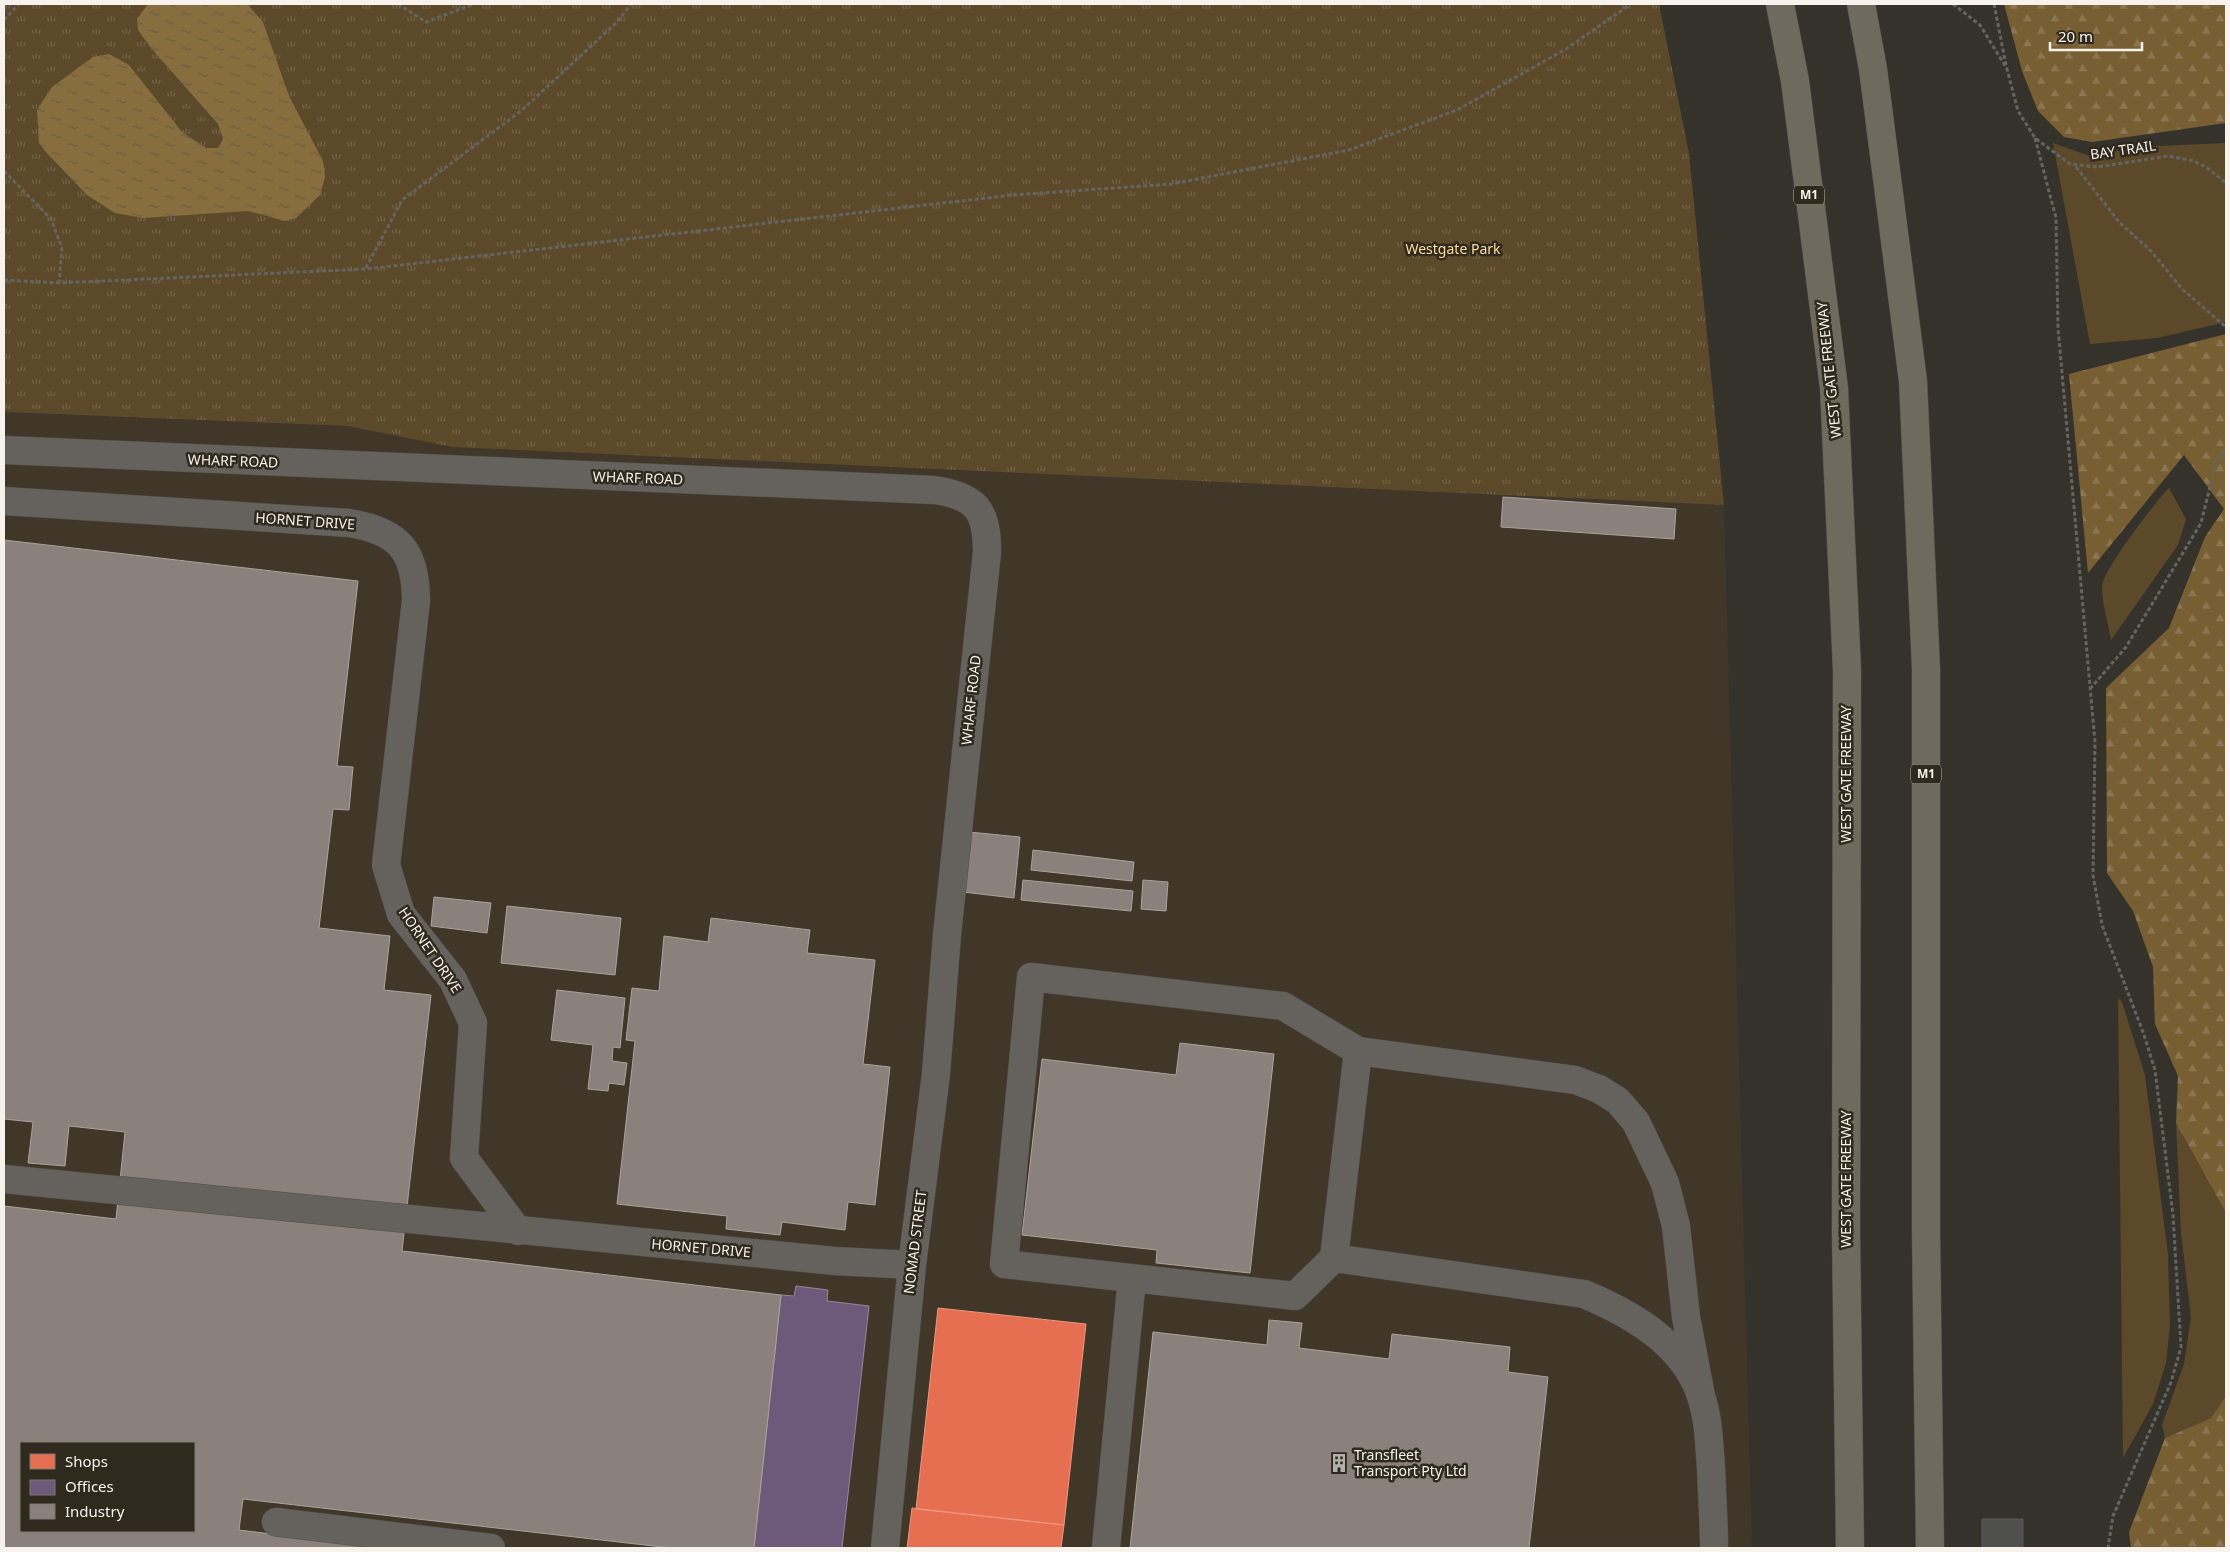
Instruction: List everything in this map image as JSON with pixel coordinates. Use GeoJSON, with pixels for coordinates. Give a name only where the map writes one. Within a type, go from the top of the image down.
{"type":"FeatureCollection","features":[{"type":"Feature","properties":{"kind":"highway","name":"WEST GATE FREEWAY"},"geometry":{"type":"LineString","coordinates":[[1780,4],[1795,81],[1834,388],[1847,670],[1846,1231],[1850,1548]]}},
{"type":"Feature","properties":{"kind":"highway","name":"M1"},"geometry":{"type":"LineString","coordinates":[[1861,4],[1874,68],[1913,381],[1925,649],[1926,1231],[1930,1548]]}},
{"type":"Feature","properties":{"kind":"street","name":"WHARF ROAD"},"geometry":{"type":"LineString","coordinates":[[4,450],[915,489],[949,492],[961,496],[979,510],[983,517],[987,538],[947,935]]}},
{"type":"Feature","properties":{"kind":"street","name":"HORNET DRIVE"},"geometry":{"type":"LineString","coordinates":[[4,502],[349,523],[370,526],[388,535],[401,546],[412,562],[416,578],[416,601],[386,865],[401,914],[453,980],[473,1023],[464,1158],[518,1231],[835,1261],[912,1265]]}},
{"type":"Feature","properties":{"kind":"street","name":"NOMAD STREET"},"geometry":{"type":"LineString","coordinates":[[884,1548],[912,1265],[936,1074],[947,935]]}},
{"type":"Feature","properties":{"kind":"street"},"geometry":{"type":"LineString","coordinates":[[1358,1051],[1334,1258],[1295,1296],[1004,1264],[1031,977],[1283,1006],[1358,1051],[1575,1080],[1599,1089],[1618,1102],[1636,1122],[1665,1183],[1676,1226],[1686,1317],[1708,1426],[1714,1548]]}},
{"type":"Feature","properties":{"kind":"street"},"geometry":{"type":"LineString","coordinates":[[4,1179],[518,1231]]}},
{"type":"Feature","properties":{"kind":"street"},"geometry":{"type":"LineString","coordinates":[[1334,1258],[1584,1294],[1611,1305],[1641,1323],[1665,1341],[1687,1368],[1701,1396]]}},
{"type":"Feature","properties":{"kind":"street"},"geometry":{"type":"LineString","coordinates":[[1106,1548],[1132,1278]]}},
{"type":"Feature","properties":{"kind":"street"},"geometry":{"type":"LineString","coordinates":[[276,1522],[491,1548]]}},
{"type":"Feature","properties":{"kind":"path"},"geometry":{"type":"LineString","coordinates":[[4,20],[19,4]]}},
{"type":"Feature","properties":{"kind":"path"},"geometry":{"type":"LineString","coordinates":[[398,4],[426,22],[474,4]]}},
{"type":"Feature","properties":{"kind":"path"},"geometry":{"type":"LineString","coordinates":[[366,269],[402,200],[521,111],[616,23],[632,4]]}},
{"type":"Feature","properties":{"kind":"path"},"geometry":{"type":"LineString","coordinates":[[4,280],[59,283],[366,269],[1013,195],[1171,184],[1349,150],[1457,110],[1566,49],[1628,6],[1628,4]]}},
{"type":"Feature","properties":{"kind":"path","name":"BAY TRAIL"},"geometry":{"type":"LineString","coordinates":[[1953,4],[1980,25],[2006,69],[2018,111],[2035,138],[2076,166],[2097,166],[2168,156],[2194,161],[2226,183]]}},
{"type":"Feature","properties":{"kind":"path"},"geometry":{"type":"LineString","coordinates":[[1994,4],[2006,69]]}},
{"type":"Feature","properties":{"kind":"path"},"geometry":{"type":"LineString","coordinates":[[2035,138],[2056,218],[2058,328],[2095,742],[2093,875],[2102,925],[2143,1032],[2154,1070],[2173,1215],[2181,1347],[2171,1382],[2113,1516],[2108,1548]]}},
{"type":"Feature","properties":{"kind":"path"},"geometry":{"type":"LineString","coordinates":[[2076,166],[2120,223],[2151,251],[2182,289],[2226,327]]}},
{"type":"Feature","properties":{"kind":"path"},"geometry":{"type":"LineString","coordinates":[[4,171],[51,219],[62,248],[59,283]]}},
{"type":"Feature","properties":{"kind":"path"},"geometry":{"type":"LineString","coordinates":[[2090,690],[2126,647],[2201,523],[2217,459],[2226,450]]}},
{"type":"Feature","properties":{"kind":"shaded area"},"geometry":{"type":"Polygon","coordinates":[[[4,412],[348,426],[1724,505],[1752,1548],[4,1548],[4,412]]]}},
{"type":"Feature","properties":{"kind":"green space","name":"Westgate Park"},"geometry":{"type":"Polygon","coordinates":[[[4,4],[1659,4],[1689,153],[1724,505],[453,447],[348,426],[4,412],[4,4]]]}},
{"type":"Feature","properties":{"kind":"green space"},"geometry":{"type":"Polygon","coordinates":[[[2004,4],[2226,4],[2226,123],[2092,142],[2064,137],[2038,111],[2022,71],[2004,4]]]}},
{"type":"Feature","properties":{"kind":"green space"},"geometry":{"type":"Polygon","coordinates":[[[2053,143],[2090,156],[2136,147],[2226,143],[2226,322],[2157,338],[2090,344],[2053,143]]]}},
{"type":"Feature","properties":{"kind":"green space"},"geometry":{"type":"Polygon","coordinates":[[[2226,334],[2226,1213],[2176,1123],[2178,1076],[2155,1024],[2153,967],[2133,911],[2107,873],[2106,688],[2169,628],[2205,537],[2224,509],[2184,455],[2088,573],[2069,374],[2226,334]]]}},
{"type":"Feature","properties":{"kind":"green space"},"geometry":{"type":"Polygon","coordinates":[[[2169,488],[2186,519],[2178,545],[2111,640],[2102,593],[2105,578],[2131,536],[2169,488]]]}},
{"type":"Feature","properties":{"kind":"green space"},"geometry":{"type":"Polygon","coordinates":[[[2118,998],[2122,1002],[2145,1075],[2168,1254],[2170,1325],[2166,1363],[2153,1404],[2123,1458],[2118,998]]]}},
{"type":"Feature","properties":{"kind":"green space"},"geometry":{"type":"Polygon","coordinates":[[[2176,1123],[2226,1213],[2226,1396],[2211,1418],[2165,1438],[2162,1425],[2184,1364],[2191,1317],[2181,1233],[2176,1123]]]}},
{"type":"Feature","properties":{"kind":"green space"},"geometry":{"type":"Polygon","coordinates":[[[2226,1396],[2226,1548],[2131,1548],[2129,1532],[2165,1438],[2211,1418],[2226,1396]]]}},
{"type":"Feature","properties":{"kind":"water"},"geometry":{"type":"Polygon","coordinates":[[[148,4],[247,4],[263,22],[289,96],[323,161],[325,177],[320,195],[296,218],[285,221],[248,211],[143,218],[115,213],[87,195],[39,143],[37,110],[52,87],[93,57],[109,54],[129,65],[182,132],[206,148],[218,148],[223,139],[218,124],[151,48],[138,30],[137,19],[148,4]]]}},
{"type":"Feature","properties":{"kind":"building: Shops"},"geometry":{"type":"Polygon","coordinates":[[[938,1308],[1086,1324],[1064,1525],[916,1509],[938,1308]]]}},
{"type":"Feature","properties":{"kind":"building: Shops"},"geometry":{"type":"Polygon","coordinates":[[[912,1508],[1064,1525],[1061,1548],[907,1548],[912,1508]]]}},
{"type":"Feature","properties":{"kind":"building: Offices"},"geometry":{"type":"Polygon","coordinates":[[[796,1286],[828,1290],[827,1301],[869,1306],[842,1548],[754,1548],[781,1295],[794,1296],[796,1286]]]}},
{"type":"Feature","properties":{"kind":"building: Industry"},"geometry":{"type":"Polygon","coordinates":[[[1503,497],[1676,509],[1674,539],[1501,527],[1503,497]]]}},
{"type":"Feature","properties":{"kind":"building: Industry"},"geometry":{"type":"Polygon","coordinates":[[[4,540],[358,581],[337,766],[353,767],[349,810],[333,809],[319,928],[390,936],[384,990],[431,995],[402,1251],[781,1295],[754,1548],[671,1548],[243,1499],[239,1530],[384,1548],[4,1548],[4,1206],[116,1219],[125,1132],[69,1126],[65,1166],[28,1163],[33,1122],[4,1119],[4,540]]]}},
{"type":"Feature","properties":{"kind":"building: Industry"},"geometry":{"type":"Polygon","coordinates":[[[969,832],[1020,837],[1014,898],[963,892],[969,832]]]}},
{"type":"Feature","properties":{"kind":"building: Industry"},"geometry":{"type":"Polygon","coordinates":[[[1033,850],[1134,862],[1132,881],[1031,870],[1033,850]]]}},
{"type":"Feature","properties":{"kind":"building: Industry"},"geometry":{"type":"Polygon","coordinates":[[[1023,880],[1133,891],[1131,911],[1021,900],[1023,880]]]}},
{"type":"Feature","properties":{"kind":"building: Industry"},"geometry":{"type":"Polygon","coordinates":[[[1143,880],[1168,882],[1166,911],[1141,909],[1143,880]]]}},
{"type":"Feature","properties":{"kind":"building: Industry"},"geometry":{"type":"Polygon","coordinates":[[[434,897],[491,903],[487,933],[431,926],[434,897]]]}},
{"type":"Feature","properties":{"kind":"building: Industry"},"geometry":{"type":"Polygon","coordinates":[[[507,906],[621,918],[615,975],[501,963],[507,906]]]}},
{"type":"Feature","properties":{"kind":"building: Industry"},"geometry":{"type":"Polygon","coordinates":[[[711,918],[810,930],[807,953],[875,960],[863,1064],[890,1067],[875,1205],[848,1202],[845,1230],[782,1222],[780,1235],[726,1229],[727,1216],[617,1204],[635,1041],[626,1040],[632,988],[659,991],[664,936],[708,942],[711,918]]]}},
{"type":"Feature","properties":{"kind":"building: Industry"},"geometry":{"type":"Polygon","coordinates":[[[557,990],[625,998],[620,1048],[613,1047],[612,1061],[627,1063],[624,1085],[609,1083],[608,1091],[588,1089],[593,1045],[551,1040],[557,990]]]}},
{"type":"Feature","properties":{"kind":"building: Industry"},"geometry":{"type":"Polygon","coordinates":[[[1180,1043],[1274,1054],[1250,1273],[1156,1263],[1157,1250],[1022,1235],[1042,1059],[1176,1075],[1180,1043]]]}},
{"type":"Feature","properties":{"kind":"building: Industry","name":"Transfleet Transport Pty Ltd"},"geometry":{"type":"Polygon","coordinates":[[[1269,1320],[1302,1323],[1299,1348],[1389,1359],[1392,1334],[1510,1347],[1508,1372],[1548,1377],[1529,1548],[1130,1548],[1153,1332],[1267,1345],[1269,1320]]]}},
{"type":"Feature","properties":{"kind":"building: Other"},"geometry":{"type":"Polygon","coordinates":[[[1982,1519],[2023,1519],[2023,1548],[1982,1548],[1982,1519]]]}},
{"type":"Feature","properties":{"kind":"place","name":"Transfleet Transport Pty Ltd"},"geometry":{"type":"Point","coordinates":[1339,1463]}}]}
